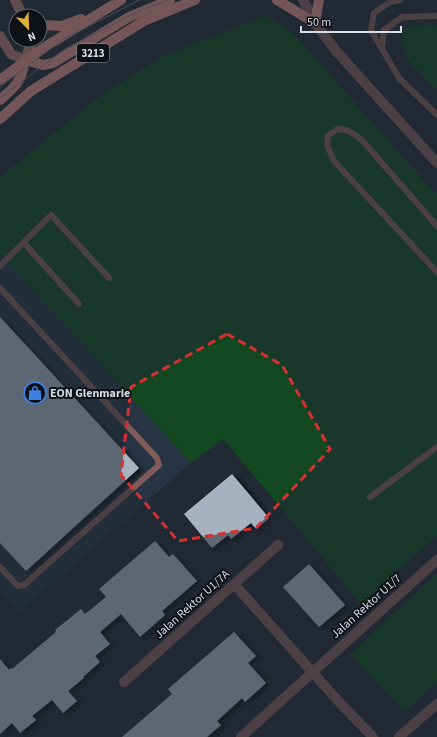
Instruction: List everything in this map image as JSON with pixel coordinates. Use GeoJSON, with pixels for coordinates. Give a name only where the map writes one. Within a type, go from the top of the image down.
{"type":"FeatureCollection","features":[{"type":"Feature","properties":{"kind":"main road","name":"3213"},"geometry":{"type":"LineString","coordinates":[[0,80],[25,60],[121,0]]}},
{"type":"Feature","properties":{"kind":"main road"},"geometry":{"type":"LineString","coordinates":[[0,100],[16,86],[22,74],[25,60],[43,65],[53,62],[129,17],[170,0]]}},
{"type":"Feature","properties":{"kind":"main road","name":"3213"},"geometry":{"type":"LineString","coordinates":[[0,119],[31,91],[144,21],[195,0]]}},
{"type":"Feature","properties":{"kind":"main road"},"geometry":{"type":"LineString","coordinates":[[277,0],[315,23],[319,0]]}},
{"type":"Feature","properties":{"kind":"main road"},"geometry":{"type":"LineString","coordinates":[[48,25],[62,26],[100,13]]}},
{"type":"Feature","properties":{"kind":"street"},"geometry":{"type":"LineString","coordinates":[[303,0],[315,23],[337,52],[437,163]]}},
{"type":"Feature","properties":{"kind":"street"},"geometry":{"type":"LineString","coordinates":[[0,36],[11,54],[25,60],[29,48]]}},
{"type":"Feature","properties":{"kind":"street","name":"Jalan Rektor U1/7A"},"geometry":{"type":"LineString","coordinates":[[124,682],[278,544]]}},
{"type":"Feature","properties":{"kind":"street","name":"Jalan Rektor U1/7"},"geometry":{"type":"LineString","coordinates":[[241,737],[437,560]]}},
{"type":"Feature","properties":{"kind":"street"},"geometry":{"type":"LineString","coordinates":[[234,584],[373,737]]}},
{"type":"Feature","properties":{"kind":"street"},"geometry":{"type":"LineString","coordinates":[[399,737],[437,704]]}},
{"type":"Feature","properties":{"kind":"lane"},"geometry":{"type":"LineString","coordinates":[[400,0],[390,2],[374,13],[371,30],[399,78],[437,115]]}},
{"type":"Feature","properties":{"kind":"lane"},"geometry":{"type":"LineString","coordinates":[[382,48],[384,30],[402,17],[437,16]]}},
{"type":"Feature","properties":{"kind":"lane"},"geometry":{"type":"LineString","coordinates":[[437,226],[361,139],[347,130],[337,129],[328,136],[327,145],[334,161],[437,272]]}},
{"type":"Feature","properties":{"kind":"lane"},"geometry":{"type":"LineString","coordinates":[[0,266],[51,215],[109,278]]}},
{"type":"Feature","properties":{"kind":"lane"},"geometry":{"type":"LineString","coordinates":[[24,243],[79,304]]}},
{"type":"Feature","properties":{"kind":"lane"},"geometry":{"type":"LineString","coordinates":[[0,289],[157,458],[159,465],[24,585],[18,586],[0,566]]}},
{"type":"Feature","properties":{"kind":"lane"},"geometry":{"type":"LineString","coordinates":[[370,497],[437,447]]}},
{"type":"Feature","properties":{"kind":"highlighted area"},"geometry":{"type":"Polygon","coordinates":[[[227,334],[282,365],[330,449],[256,528],[178,541],[121,475],[131,387],[227,334]]]}},
{"type":"Feature","properties":{"kind":"shaded area"},"geometry":{"type":"Polygon","coordinates":[[[0,254],[191,463],[19,612],[0,590],[0,254]]]}},
{"type":"Feature","properties":{"kind":"green space"},"geometry":{"type":"Polygon","coordinates":[[[266,16],[292,32],[437,195],[437,536],[361,604],[223,439],[191,463],[0,254],[0,177],[104,93],[167,54],[266,16]]]}},
{"type":"Feature","properties":{"kind":"green space"},"geometry":{"type":"Polygon","coordinates":[[[437,25],[437,91],[407,59],[402,40],[403,31],[410,26],[437,25]]]}},
{"type":"Feature","properties":{"kind":"green space"},"geometry":{"type":"Polygon","coordinates":[[[437,574],[437,682],[404,712],[350,654],[437,574]]]}},
{"type":"Feature","properties":{"kind":"building","name":"EON Glenmarie"},"geometry":{"type":"Polygon","coordinates":[[[0,317],[139,468],[26,571],[0,543],[0,317]]]}},
{"type":"Feature","properties":{"kind":"building"},"geometry":{"type":"Polygon","coordinates":[[[232,474],[269,518],[256,529],[251,523],[231,539],[228,535],[212,548],[184,514],[232,474]]]}},
{"type":"Feature","properties":{"kind":"building"},"geometry":{"type":"Polygon","coordinates":[[[155,541],[169,557],[173,554],[197,581],[162,611],[165,615],[140,637],[121,614],[100,632],[110,644],[95,656],[100,662],[68,691],[77,701],[63,713],[52,700],[32,716],[36,720],[20,733],[12,723],[0,734],[0,659],[9,670],[11,668],[12,669],[56,632],[55,630],[81,609],[85,614],[106,597],[99,589],[155,541]]]}},
{"type":"Feature","properties":{"kind":"building"},"geometry":{"type":"Polygon","coordinates":[[[309,564],[345,605],[319,627],[283,587],[309,564]]]}},
{"type":"Feature","properties":{"kind":"building"},"geometry":{"type":"Polygon","coordinates":[[[234,632],[256,656],[248,663],[266,683],[245,702],[242,698],[217,721],[221,725],[207,737],[122,737],[172,694],[168,689],[234,632]]]}},
{"type":"Feature","properties":{"kind":"tram line"},"geometry":{"type":"LineString","coordinates":[[0,87],[62,40],[139,0]]}},
{"type":"Feature","properties":{"kind":"tram line"},"geometry":{"type":"LineString","coordinates":[[0,98],[65,49],[143,9],[168,0]]}},
{"type":"Feature","properties":{"kind":"place","name":"EON Glenmarie"},"geometry":{"type":"Point","coordinates":[35,393]}}]}
